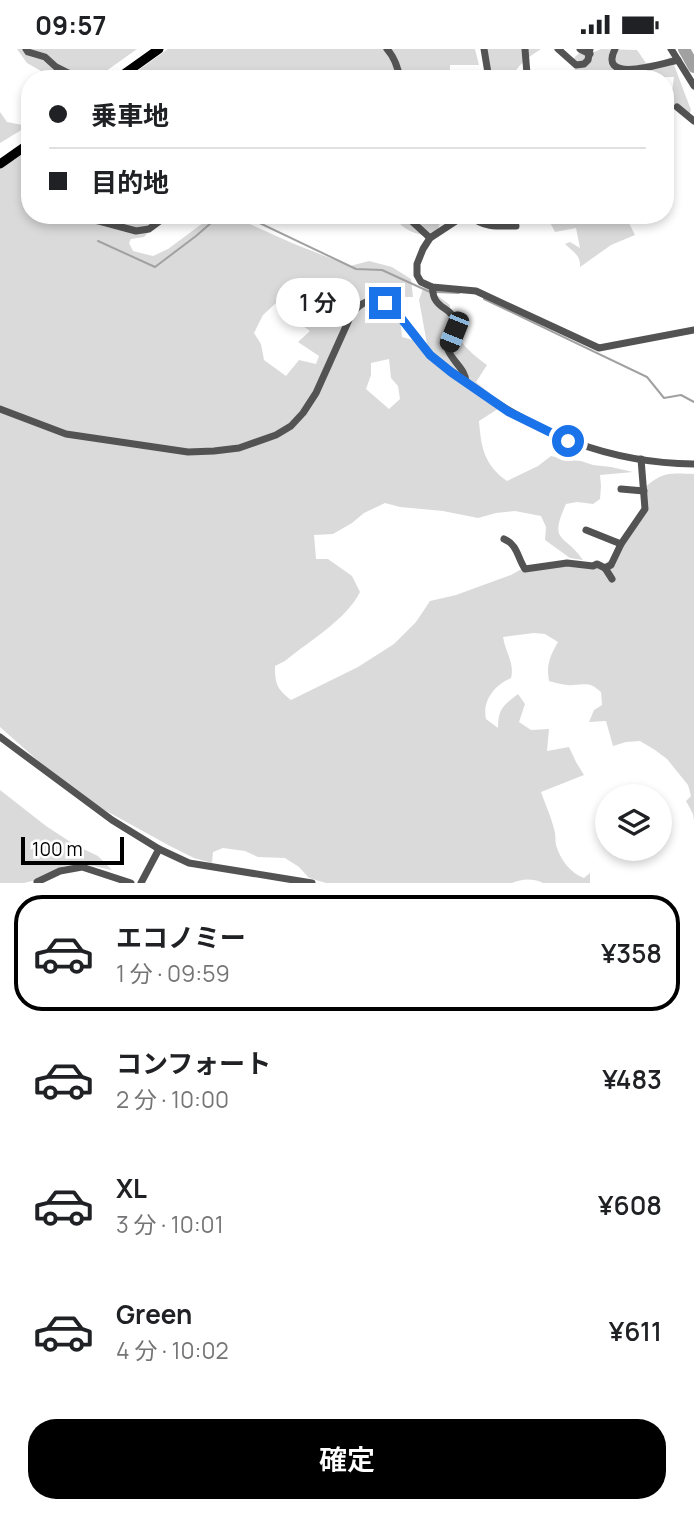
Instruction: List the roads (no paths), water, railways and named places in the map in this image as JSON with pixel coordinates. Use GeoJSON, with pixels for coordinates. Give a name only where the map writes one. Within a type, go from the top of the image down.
{"type":"FeatureCollection","features":[{"type":"Feature","properties":{"kind":"main road"},"geometry":{"type":"LineString","coordinates":[[130,70],[159,49]]}},
{"type":"Feature","properties":{"kind":"main road"},"geometry":{"type":"LineString","coordinates":[[0,164],[21,149]]}},
{"type":"Feature","properties":{"kind":"street"},"geometry":{"type":"LineString","coordinates":[[26,49],[28,53],[45,57],[62,70]]}},
{"type":"Feature","properties":{"kind":"street"},"geometry":{"type":"LineString","coordinates":[[387,49],[398,70]]}},
{"type":"Feature","properties":{"kind":"street"},"geometry":{"type":"LineString","coordinates":[[484,49],[488,70]]}},
{"type":"Feature","properties":{"kind":"street"},"geometry":{"type":"LineString","coordinates":[[525,49],[527,70]]}},
{"type":"Feature","properties":{"kind":"street"},"geometry":{"type":"LineString","coordinates":[[558,49],[576,65],[584,64],[588,60],[590,51],[580,49]]}},
{"type":"Feature","properties":{"kind":"street"},"geometry":{"type":"LineString","coordinates":[[615,49],[612,62],[618,68],[631,70],[678,59]]}},
{"type":"Feature","properties":{"kind":"street"},"geometry":{"type":"LineString","coordinates":[[671,49],[694,86]]}},
{"type":"Feature","properties":{"kind":"street"},"geometry":{"type":"LineString","coordinates":[[677,107],[694,121]]}},
{"type":"Feature","properties":{"kind":"street"},"geometry":{"type":"LineString","coordinates":[[110,224],[136,231],[149,229],[155,224]]}},
{"type":"Feature","properties":{"kind":"street"},"geometry":{"type":"LineString","coordinates":[[415,224],[430,238]]}},
{"type":"Feature","properties":{"kind":"street"},"geometry":{"type":"LineString","coordinates":[[451,224],[430,238],[417,264],[417,275],[421,282],[432,287],[476,291],[599,348],[694,330]]}},
{"type":"Feature","properties":{"kind":"street"},"geometry":{"type":"LineString","coordinates":[[484,224],[516,226]]}},
{"type":"Feature","properties":{"kind":"street"},"geometry":{"type":"LineString","coordinates":[[432,287],[433,297],[451,312],[454,320],[454,332],[448,350],[466,376],[466,382]]}},
{"type":"Feature","properties":{"kind":"street"},"geometry":{"type":"LineString","coordinates":[[0,409],[66,434],[188,452],[239,448],[276,435],[303,413],[316,393],[352,313],[360,303],[373,301],[385,303],[394,309],[430,355],[509,412],[568,441],[598,451],[674,464],[694,464]]}},
{"type":"Feature","properties":{"kind":"street"},"geometry":{"type":"LineString","coordinates":[[606,568],[611,565],[621,544],[645,509],[641,459]]}},
{"type":"Feature","properties":{"kind":"street"},"geometry":{"type":"LineString","coordinates":[[621,489],[644,491]]}},
{"type":"Feature","properties":{"kind":"street"},"geometry":{"type":"LineString","coordinates":[[586,530],[621,544]]}},
{"type":"Feature","properties":{"kind":"street"},"geometry":{"type":"LineString","coordinates":[[504,540],[512,543],[525,569],[567,563],[593,566],[597,564],[606,568],[612,579]]}},
{"type":"Feature","properties":{"kind":"street"},"geometry":{"type":"LineString","coordinates":[[0,737],[112,820],[159,849],[189,863],[312,883]]}},
{"type":"Feature","properties":{"kind":"street"},"geometry":{"type":"LineString","coordinates":[[141,883],[159,849]]}},
{"type":"Feature","properties":{"kind":"street"},"geometry":{"type":"LineString","coordinates":[[37,882],[60,871],[82,867],[131,883]]}},
{"type":"Feature","properties":{"kind":"waterway"},"geometry":{"type":"LineString","coordinates":[[684,49],[694,67]]}},
{"type":"Feature","properties":{"kind":"waterway"},"geometry":{"type":"LineString","coordinates":[[98,241],[155,267],[210,224]]}},
{"type":"Feature","properties":{"kind":"waterway"},"geometry":{"type":"LineString","coordinates":[[262,224],[356,269],[382,270],[430,292]]}},
{"type":"Feature","properties":{"kind":"waterway"},"geometry":{"type":"LineString","coordinates":[[436,292],[459,293]]}},
{"type":"Feature","properties":{"kind":"waterway"},"geometry":{"type":"LineString","coordinates":[[484,299],[647,377],[664,398],[681,395],[694,402]]}}]}
